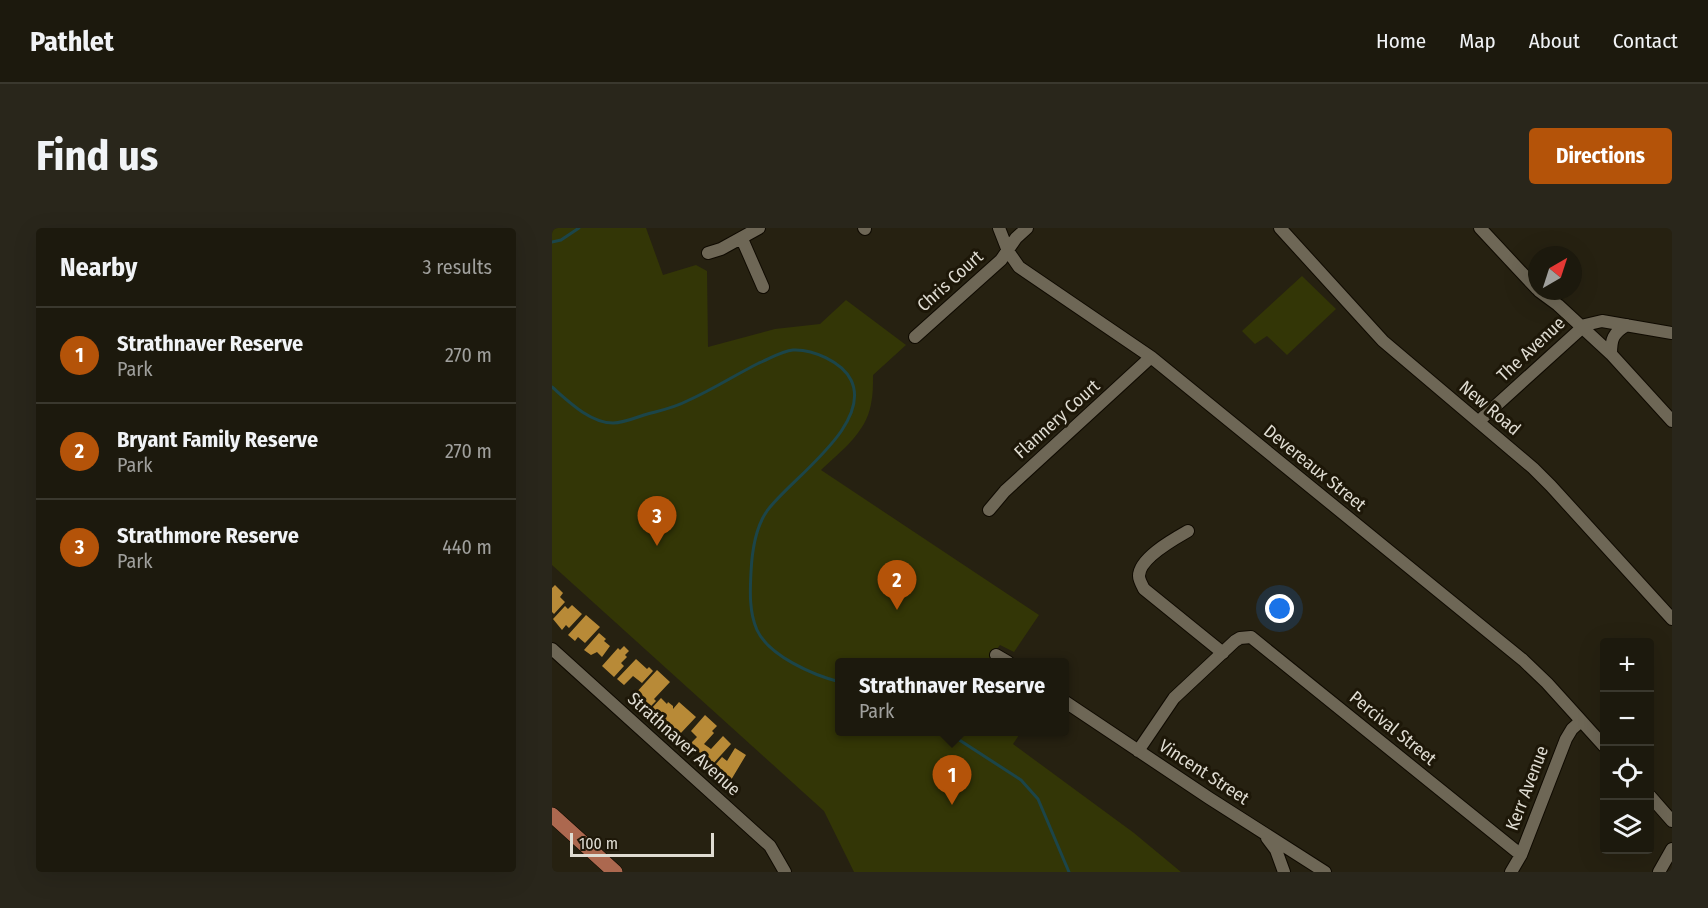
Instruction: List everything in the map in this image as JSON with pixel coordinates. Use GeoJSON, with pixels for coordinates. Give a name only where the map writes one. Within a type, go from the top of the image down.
{"type":"FeatureCollection","features":[{"type":"Feature","properties":{"kind":"main road"},"geometry":{"type":"LineString","coordinates":[[552,815],[615,872]]}},
{"type":"Feature","properties":{"kind":"street"},"geometry":{"type":"LineString","coordinates":[[708,253],[722,249],[759,228]]}},
{"type":"Feature","properties":{"kind":"street","name":"Devereaux Street"},"geometry":{"type":"LineString","coordinates":[[999,228],[1008,251],[1026,273],[1151,357],[1523,660],[1604,746]]}},
{"type":"Feature","properties":{"kind":"street","name":"Chris Court"},"geometry":{"type":"LineString","coordinates":[[915,338],[1001,260],[1016,238],[1027,228]]}},
{"type":"Feature","properties":{"kind":"street","name":"New Road"},"geometry":{"type":"LineString","coordinates":[[1281,228],[1383,341],[1479,421],[1551,486],[1672,619]]}},
{"type":"Feature","properties":{"kind":"street"},"geometry":{"type":"LineString","coordinates":[[1480,228],[1528,279]]}},
{"type":"Feature","properties":{"kind":"street"},"geometry":{"type":"LineString","coordinates":[[742,238],[764,287]]}},
{"type":"Feature","properties":{"kind":"street"},"geometry":{"type":"LineString","coordinates":[[1551,300],[1575,313],[1601,337],[1611,354],[1672,421]]}},
{"type":"Feature","properties":{"kind":"street"},"geometry":{"type":"LineString","coordinates":[[1586,325],[1602,321],[1672,333]]}},
{"type":"Feature","properties":{"kind":"street","name":"The Avenue"},"geometry":{"type":"LineString","coordinates":[[1479,421],[1586,325]]}},
{"type":"Feature","properties":{"kind":"street"},"geometry":{"type":"LineString","coordinates":[[1611,354],[1613,336],[1627,325]]}},
{"type":"Feature","properties":{"kind":"street","name":"Flannery Court"},"geometry":{"type":"LineString","coordinates":[[989,510],[1005,491],[1151,357]]}},
{"type":"Feature","properties":{"kind":"street"},"geometry":{"type":"LineString","coordinates":[[1138,751],[1174,698],[1223,653],[1144,589],[1139,577],[1142,566],[1160,548],[1188,531]]}},
{"type":"Feature","properties":{"kind":"street","name":"Percival Street"},"geometry":{"type":"LineString","coordinates":[[1223,653],[1240,638],[1251,637],[1257,640],[1521,855]]}},
{"type":"Feature","properties":{"kind":"street","name":"Strathnaver Avenue"},"geometry":{"type":"LineString","coordinates":[[552,649],[770,846],[785,872]]}},
{"type":"Feature","properties":{"kind":"street"},"geometry":{"type":"LineString","coordinates":[[996,655],[1000,658]]}},
{"type":"Feature","properties":{"kind":"street","name":"Vincent Street"},"geometry":{"type":"LineString","coordinates":[[1069,704],[1325,872]]}},
{"type":"Feature","properties":{"kind":"street","name":"Kerr Avenue"},"geometry":{"type":"LineString","coordinates":[[1511,872],[1521,855],[1566,739],[1581,721]]}},
{"type":"Feature","properties":{"kind":"street"},"geometry":{"type":"LineString","coordinates":[[1654,800],[1672,821]]}},
{"type":"Feature","properties":{"kind":"street"},"geometry":{"type":"LineString","coordinates":[[1255,827],[1271,842],[1284,872]]}},
{"type":"Feature","properties":{"kind":"street"},"geometry":{"type":"LineString","coordinates":[[1659,872],[1672,849]]}},
{"type":"Feature","properties":{"kind":"green space"},"geometry":{"type":"Polygon","coordinates":[[[552,228],[646,228],[663,275],[696,265],[707,271],[708,347],[775,329],[820,324],[846,300],[906,345],[873,375],[872,401],[864,424],[852,441],[821,470],[1039,615],[1014,652],[1000,645],[990,658],[835,658],[835,736],[1018,736],[1013,744],[1134,833],[1181,872],[854,872],[824,811],[552,565],[552,228]]]}},
{"type":"Feature","properties":{"kind":"green space"},"geometry":{"type":"Polygon","coordinates":[[[1302,276],[1336,309],[1287,355],[1267,336],[1255,344],[1242,331],[1302,276]]]}},
{"type":"Feature","properties":{"kind":"building"},"geometry":{"type":"Polygon","coordinates":[[[555,585],[563,593],[560,597],[565,602],[554,614],[552,612],[552,588],[555,585]]]}},
{"type":"Feature","properties":{"kind":"building"},"geometry":{"type":"Polygon","coordinates":[[[572,605],[582,614],[569,628],[566,625],[562,630],[553,619],[565,606],[568,609],[572,605]]]}},
{"type":"Feature","properties":{"kind":"building"},"geometry":{"type":"Polygon","coordinates":[[[586,615],[600,627],[585,643],[578,637],[575,641],[568,635],[586,615]]]}},
{"type":"Feature","properties":{"kind":"building"},"geometry":{"type":"Polygon","coordinates":[[[599,633],[610,646],[602,657],[597,652],[591,655],[584,650],[599,633]]]}},
{"type":"Feature","properties":{"kind":"building"},"geometry":{"type":"Polygon","coordinates":[[[624,646],[629,651],[621,663],[624,666],[614,677],[602,666],[618,648],[620,650],[624,646]]]}},
{"type":"Feature","properties":{"kind":"building"},"geometry":{"type":"Polygon","coordinates":[[[636,659],[647,669],[649,667],[653,671],[642,683],[633,676],[624,685],[617,679],[636,659]]]}},
{"type":"Feature","properties":{"kind":"building"},"geometry":{"type":"Polygon","coordinates":[[[657,670],[670,682],[649,708],[634,695],[657,670]]]}},
{"type":"Feature","properties":{"kind":"building"},"geometry":{"type":"Polygon","coordinates":[[[661,698],[673,706],[673,709],[679,702],[696,717],[680,734],[671,727],[670,729],[666,725],[668,723],[651,709],[661,698]]]}},
{"type":"Feature","properties":{"kind":"building"},"geometry":{"type":"Polygon","coordinates":[[[705,715],[717,726],[704,744],[711,749],[723,736],[731,744],[712,765],[690,744],[697,737],[691,731],[705,715]]]}},
{"type":"Feature","properties":{"kind":"building"},"geometry":{"type":"Polygon","coordinates":[[[735,748],[746,755],[731,780],[718,773],[721,769],[716,764],[722,757],[727,761],[735,748]]]}},
{"type":"Feature","properties":{"kind":"waterway"},"geometry":{"type":"LineString","coordinates":[[552,242],[561,240],[579,228]]}},
{"type":"Feature","properties":{"kind":"waterway"},"geometry":{"type":"LineString","coordinates":[[552,387],[572,405],[588,415],[613,423],[682,403],[759,363],[780,353],[793,350],[818,354],[834,362],[847,374],[851,380],[855,397],[850,415],[826,451],[767,511],[757,532],[753,548],[750,587],[757,630],[771,648],[793,663],[817,675],[835,680]]}},
{"type":"Feature","properties":{"kind":"waterway"},"geometry":{"type":"LineString","coordinates":[[953,736],[1021,780],[1038,799],[1069,872]]}},
{"type":"Feature","properties":{"kind":"place","name":"Strathmore Reserve"},"geometry":{"type":"Point","coordinates":[657,546]}},
{"type":"Feature","properties":{"kind":"place","name":"Bryant Family Reserve"},"geometry":{"type":"Point","coordinates":[897,610]}},
{"type":"Feature","properties":{"kind":"place","name":"Strathnaver Reserve"},"geometry":{"type":"Point","coordinates":[952,805]}}]}
